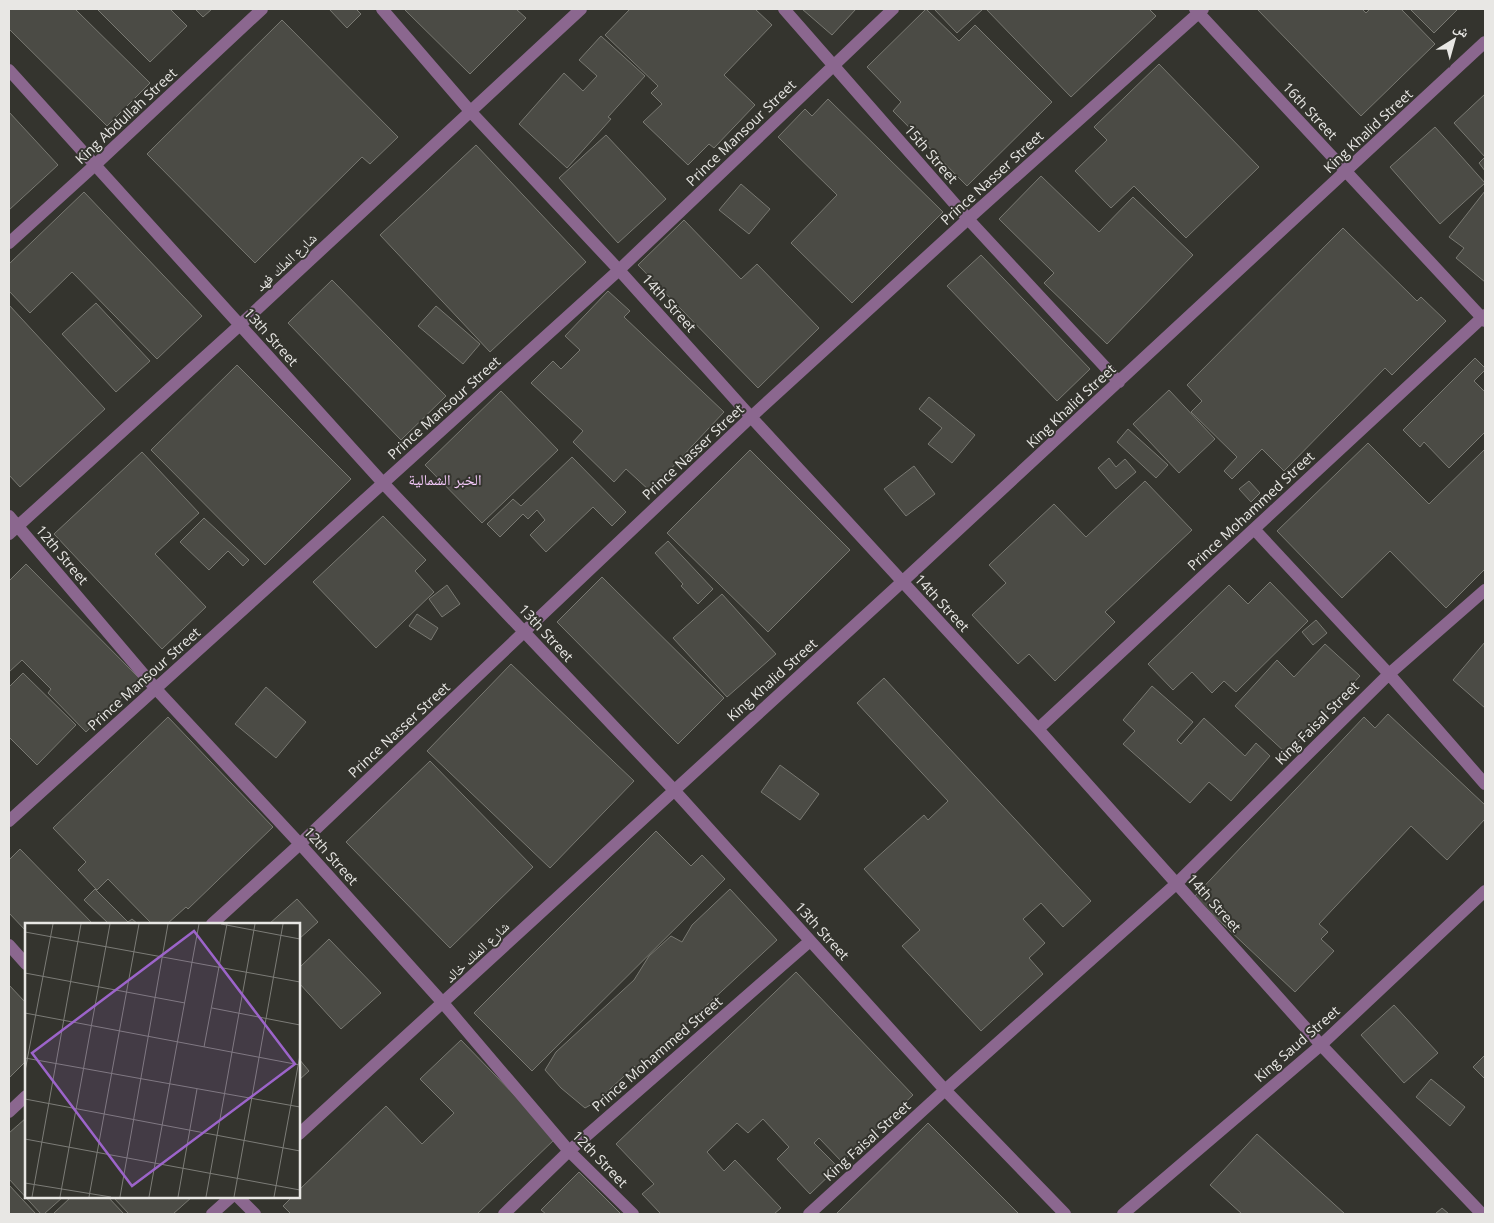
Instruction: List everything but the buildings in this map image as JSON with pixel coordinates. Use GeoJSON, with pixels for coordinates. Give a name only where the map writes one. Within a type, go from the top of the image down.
{"type":"FeatureCollection","features":[{"type":"Feature","properties":{"kind":"street","name":"King Abdullah Street"},"geometry":{"type":"LineString","coordinates":[[9,243],[262,9]]}},
{"type":"Feature","properties":{"kind":"street","name":"14th Street"},"geometry":{"type":"LineString","coordinates":[[382,9],[470,111],[619,270],[1038,729],[1321,1044],[1482,1214]]}},
{"type":"Feature","properties":{"kind":"street","name":"شارع الملك فهد"},"geometry":{"type":"LineString","coordinates":[[12,525],[240,325],[581,9]]}},
{"type":"Feature","properties":{"kind":"street","name":"15th Street"},"geometry":{"type":"LineString","coordinates":[[784,9],[968,219],[1119,382]]}},
{"type":"Feature","properties":{"kind":"street","name":"Prince Mansour Street"},"geometry":{"type":"LineString","coordinates":[[9,821],[619,270],[893,9]]}},
{"type":"Feature","properties":{"kind":"street","name":"16th Street"},"geometry":{"type":"LineString","coordinates":[[1199,10],[1346,172],[1484,318]]}},
{"type":"Feature","properties":{"kind":"street","name":"Prince Nasser Street"},"geometry":{"type":"LineString","coordinates":[[213,923],[300,844],[752,417],[1199,10]]}},
{"type":"Feature","properties":{"kind":"street","name":"King Khalid Street"},"geometry":{"type":"LineString","coordinates":[[674,790],[1119,382],[1485,42]]}},
{"type":"Feature","properties":{"kind":"street","name":"13th Street"},"geometry":{"type":"LineString","coordinates":[[9,70],[383,483],[674,790],[945,1090],[1065,1214]]}},
{"type":"Feature","properties":{"kind":"street","name":"Prince Mohammed Street"},"geometry":{"type":"LineString","coordinates":[[1038,729],[1484,318]]}},
{"type":"Feature","properties":{"kind":"street","name":"12th Street"},"geometry":{"type":"LineString","coordinates":[[12,525],[156,689],[300,844],[443,1003],[569,1151],[633,1214]]}},
{"type":"Feature","properties":{"kind":"street"},"geometry":{"type":"LineString","coordinates":[[1254,529],[1389,674],[1485,784]]}},
{"type":"Feature","properties":{"kind":"street","name":"King Faisal Street"},"geometry":{"type":"LineString","coordinates":[[809,1214],[1176,884],[1389,674],[1485,590]]}},
{"type":"Feature","properties":{"kind":"street","name":"شارع الملك خالد"},"geometry":{"type":"LineString","coordinates":[[300,1133],[674,790]]}},
{"type":"Feature","properties":{"kind":"street","name":"King Saud Street"},"geometry":{"type":"LineString","coordinates":[[1123,1214],[1321,1044],[1485,891]]}},
{"type":"Feature","properties":{"kind":"street","name":"Prince Mohammed Street"},"geometry":{"type":"LineString","coordinates":[[504,1214],[569,1151],[810,940]]}},
{"type":"Feature","properties":{"kind":"street"},"geometry":{"type":"LineString","coordinates":[[9,945],[25,963]]}},
{"type":"Feature","properties":{"kind":"street"},"geometry":{"type":"LineString","coordinates":[[9,1112],[25,1097]]}},
{"type":"Feature","properties":{"kind":"street"},"geometry":{"type":"LineString","coordinates":[[212,1214],[229,1198]]}},
{"type":"Feature","properties":{"kind":"street"},"geometry":{"type":"LineString","coordinates":[[239,1198],[255,1214]]}},
{"type":"Feature","properties":{"kind":"district","name":"الخبر الشمالية"},"geometry":{"type":"Point","coordinates":[445,480]}}]}
